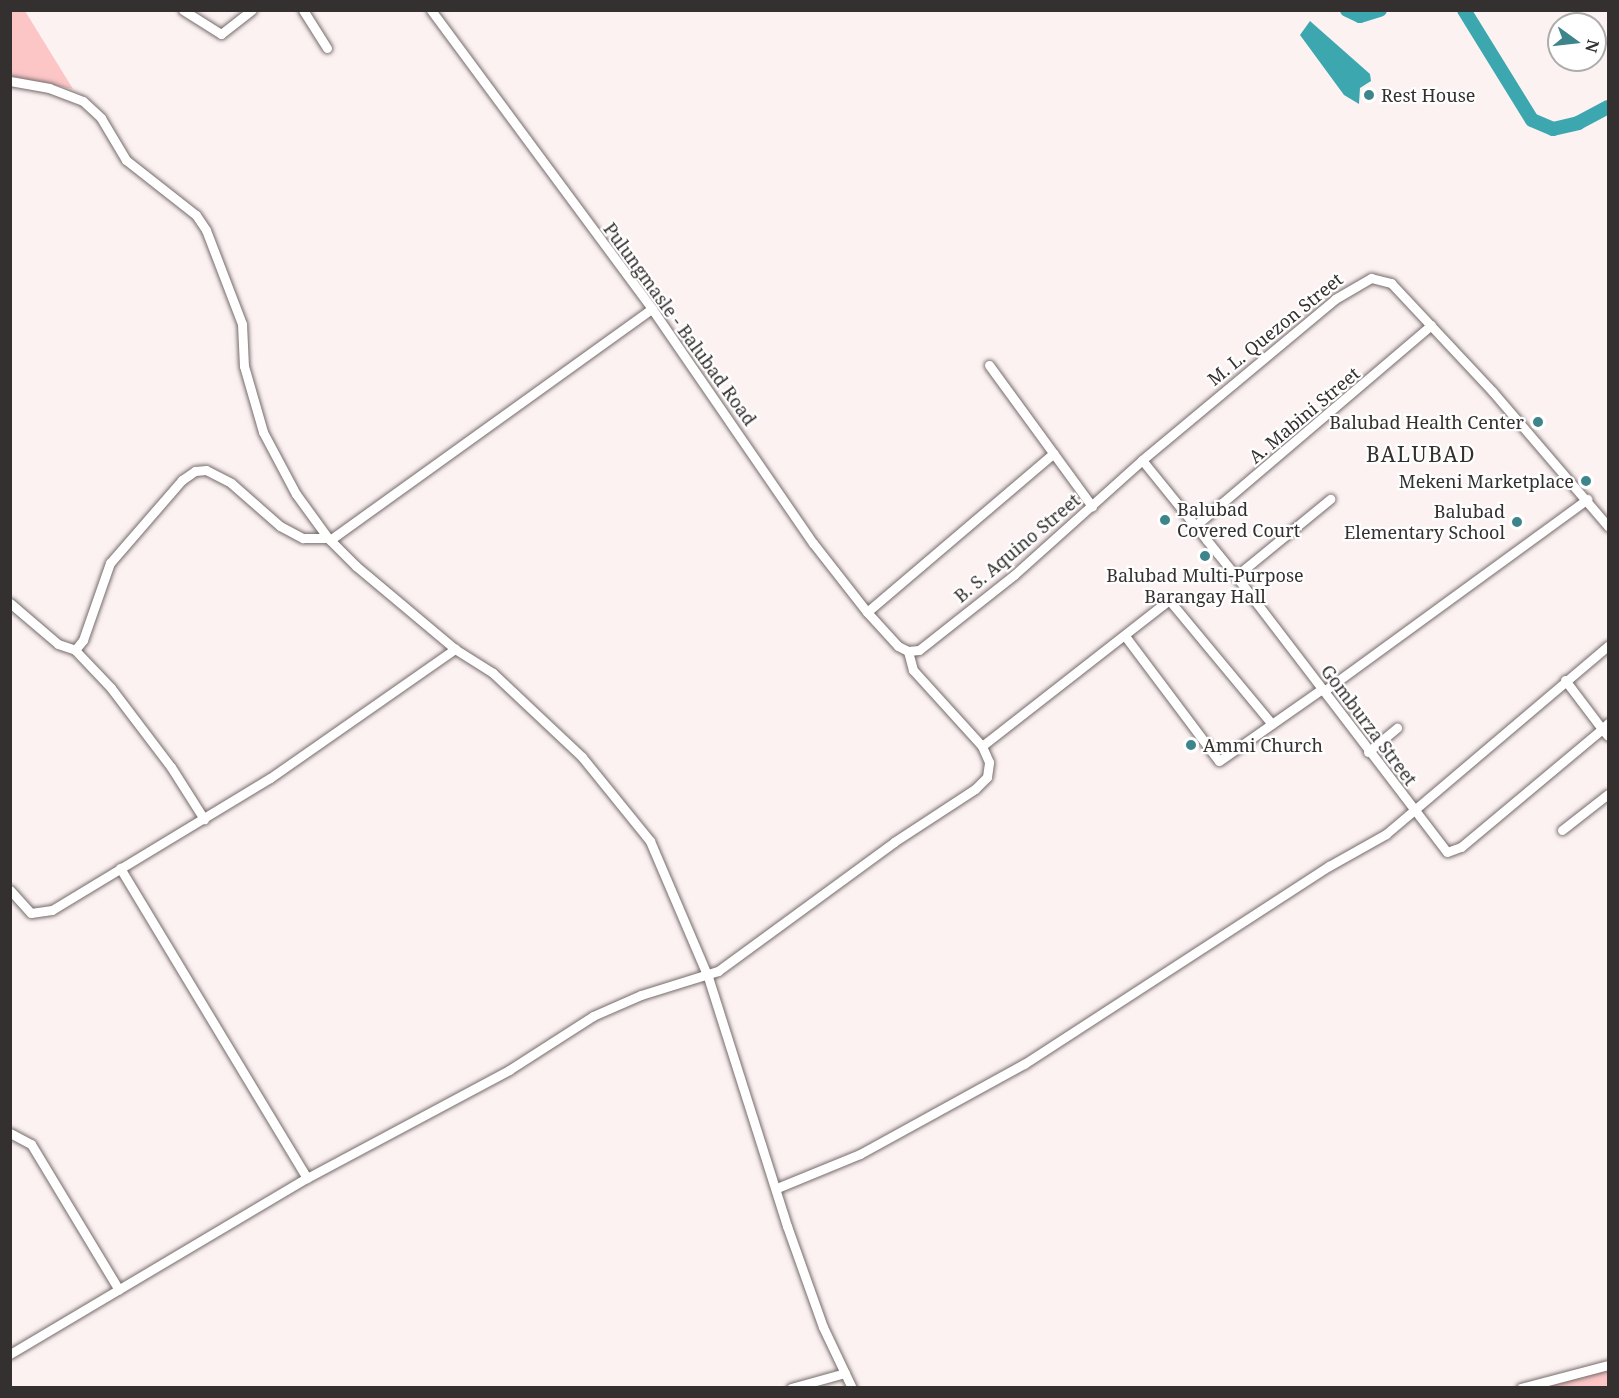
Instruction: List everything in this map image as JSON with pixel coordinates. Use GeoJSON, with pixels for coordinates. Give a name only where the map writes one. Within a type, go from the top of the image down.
{"type":"FeatureCollection","features":[{"type":"Feature","properties":{"kind":"street"},"geometry":{"type":"LineString","coordinates":[[183,10],[221,34],[252,10]]}},
{"type":"Feature","properties":{"kind":"street"},"geometry":{"type":"LineString","coordinates":[[303,10],[327,48]]}},
{"type":"Feature","properties":{"kind":"street","name":"Pulungmasle - Balubad Road"},"geometry":{"type":"LineString","coordinates":[[431,10],[652,309],[813,543],[867,612],[898,646],[908,651]]}},
{"type":"Feature","properties":{"kind":"street"},"geometry":{"type":"LineString","coordinates":[[10,81],[48,88],[82,101],[100,118],[126,160],[196,214],[206,230],[242,324],[244,366],[262,432],[296,494],[329,539],[455,648],[513,691],[582,757],[624,806],[650,841],[708,977],[824,1327],[852,1388]]}},
{"type":"Feature","properties":{"kind":"street","name":"M. L. Quezon Street"},"geometry":{"type":"LineString","coordinates":[[1142,460],[1335,299],[1371,278],[1391,283],[1587,499],[1608,526]]}},
{"type":"Feature","properties":{"kind":"street"},"geometry":{"type":"LineString","coordinates":[[75,650],[83,640],[110,563],[182,480],[195,471],[206,470],[231,483],[271,518],[303,538],[329,539],[652,309]]}},
{"type":"Feature","properties":{"kind":"street","name":"A. Mabini Street"},"geometry":{"type":"LineString","coordinates":[[1196,526],[1431,325]]}},
{"type":"Feature","properties":{"kind":"street"},"geometry":{"type":"LineString","coordinates":[[989,365],[1092,506]]}},
{"type":"Feature","properties":{"kind":"street"},"geometry":{"type":"LineString","coordinates":[[867,612],[1054,453]]}},
{"type":"Feature","properties":{"kind":"street","name":"B. S. Aquino Street"},"geometry":{"type":"LineString","coordinates":[[908,651],[919,650],[1092,506],[1142,460]]}},
{"type":"Feature","properties":{"kind":"street","name":"Gomburza Street"},"geometry":{"type":"LineString","coordinates":[[1142,460],[1236,576],[1413,809],[1608,646]]}},
{"type":"Feature","properties":{"kind":"street"},"geometry":{"type":"LineString","coordinates":[[1236,576],[1330,499]]}},
{"type":"Feature","properties":{"kind":"street"},"geometry":{"type":"LineString","coordinates":[[1125,636],[1219,761],[1323,690],[1587,499]]}},
{"type":"Feature","properties":{"kind":"street"},"geometry":{"type":"LineString","coordinates":[[982,746],[1169,600],[1272,724]]}},
{"type":"Feature","properties":{"kind":"street"},"geometry":{"type":"LineString","coordinates":[[10,603],[57,644],[75,650],[125,705],[204,819]]}},
{"type":"Feature","properties":{"kind":"street"},"geometry":{"type":"LineString","coordinates":[[10,890],[27,910],[43,914],[204,819],[328,740],[455,648]]}},
{"type":"Feature","properties":{"kind":"street"},"geometry":{"type":"LineString","coordinates":[[10,1354],[307,1178],[509,1070],[597,1014],[641,994],[708,977],[894,842],[975,789],[987,777],[989,762],[982,746],[913,670],[908,651]]}},
{"type":"Feature","properties":{"kind":"street"},"geometry":{"type":"LineString","coordinates":[[777,1188],[890,1138],[1069,1038],[1329,866],[1386,834],[1413,809],[1447,852],[1461,847],[1606,729],[1565,680]]}},
{"type":"Feature","properties":{"kind":"street"},"geometry":{"type":"LineString","coordinates":[[1368,752],[1397,728]]}},
{"type":"Feature","properties":{"kind":"street"},"geometry":{"type":"LineString","coordinates":[[1562,830],[1608,794]]}},
{"type":"Feature","properties":{"kind":"street"},"geometry":{"type":"LineString","coordinates":[[120,868],[307,1178]]}},
{"type":"Feature","properties":{"kind":"street"},"geometry":{"type":"LineString","coordinates":[[10,1133],[31,1144],[119,1290]]}},
{"type":"Feature","properties":{"kind":"street"},"geometry":{"type":"LineString","coordinates":[[1521,1388],[1608,1365]]}},
{"type":"Feature","properties":{"kind":"street"},"geometry":{"type":"LineString","coordinates":[[791,1388],[845,1372]]}},
{"type":"Feature","properties":{"kind":"shaded area"},"geometry":{"type":"Polygon","coordinates":[[[10,11],[25,11],[73,89],[11,76],[10,11]]]}},
{"type":"Feature","properties":{"kind":"shaded area"},"geometry":{"type":"Polygon","coordinates":[[[1608,1367],[1608,1387],[1528,1387],[1608,1367]]]}},
{"type":"Feature","properties":{"kind":"water"},"geometry":{"type":"Polygon","coordinates":[[[1310,21],[1370,74],[1371,81],[1360,88],[1359,104],[1344,95],[1300,35],[1310,21]]]}},
{"type":"Feature","properties":{"kind":"waterway"},"geometry":{"type":"LineString","coordinates":[[1347,10],[1360,16],[1380,10]]}},
{"type":"Feature","properties":{"kind":"waterway"},"geometry":{"type":"LineString","coordinates":[[1464,10],[1532,120],[1553,129],[1578,123],[1608,107]]}},
{"type":"Feature","properties":{"kind":"place","name":"Rest House"},"geometry":{"type":"Point","coordinates":[1369,95]}},
{"type":"Feature","properties":{"kind":"place","name":"Balubad Health Center"},"geometry":{"type":"Point","coordinates":[1538,422]}},
{"type":"Feature","properties":{"kind":"place","name":"Mekeni Marketplace"},"geometry":{"type":"Point","coordinates":[1586,481]}},
{"type":"Feature","properties":{"kind":"place","name":"Balubad Covered Court"},"geometry":{"type":"Point","coordinates":[1165,520]}},
{"type":"Feature","properties":{"kind":"place","name":"Balubad Elementary School"},"geometry":{"type":"Point","coordinates":[1517,522]}},
{"type":"Feature","properties":{"kind":"place","name":"Balubad Multi-Purpose Barangay Hall"},"geometry":{"type":"Point","coordinates":[1205,556]}},
{"type":"Feature","properties":{"kind":"place","name":"Ammi Church"},"geometry":{"type":"Point","coordinates":[1191,745]}},
{"type":"Feature","properties":{"kind":"district","name":"BALUBAD"},"geometry":{"type":"Point","coordinates":[1421,454]}}]}
